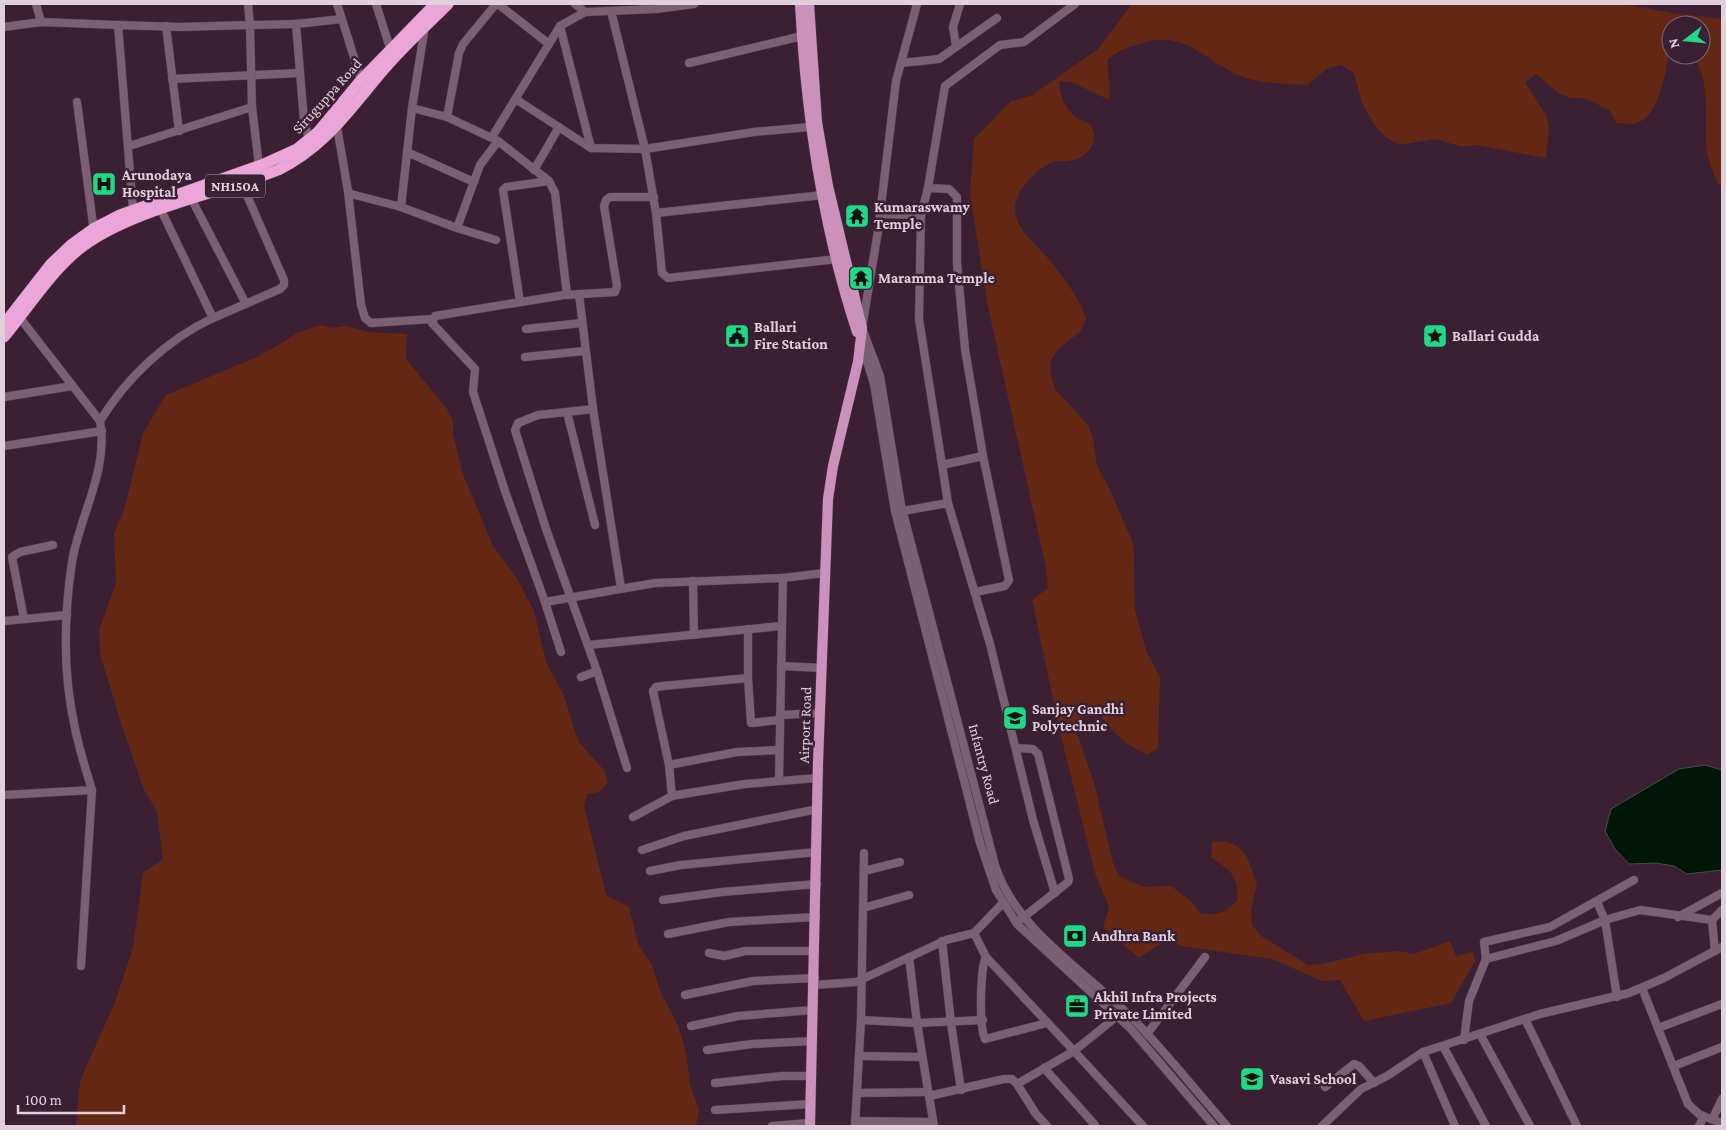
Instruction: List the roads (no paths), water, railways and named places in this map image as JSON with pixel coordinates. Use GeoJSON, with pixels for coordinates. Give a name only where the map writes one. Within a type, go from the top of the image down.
{"type":"FeatureCollection","features":[{"type":"Feature","properties":{"kind":"highway","name":"Siruguppa Road"},"geometry":{"type":"LineString","coordinates":[[4,324],[56,259],[94,233],[133,210],[259,166],[297,149],[309,139],[390,48],[422,23],[435,4]]}},
{"type":"Feature","properties":{"kind":"highway","name":"NH150A"},"geometry":{"type":"LineString","coordinates":[[4,337],[64,263],[94,233],[242,184],[297,161],[321,143],[337,127],[422,23],[448,4]]}},
{"type":"Feature","properties":{"kind":"main road"},"geometry":{"type":"LineString","coordinates":[[800,4],[810,127],[822,195],[837,259],[860,340]]}},
{"type":"Feature","properties":{"kind":"main road","name":"Airport Road"},"geometry":{"type":"LineString","coordinates":[[808,4],[817,122],[828,186],[862,328],[858,362],[830,482],[824,573],[810,1125]]}},
{"type":"Feature","properties":{"kind":"street"},"geometry":{"type":"LineString","coordinates":[[36,4],[41,22]]}},
{"type":"Feature","properties":{"kind":"street"},"geometry":{"type":"LineString","coordinates":[[248,4],[252,107],[259,166]]}},
{"type":"Feature","properties":{"kind":"street"},"geometry":{"type":"LineString","coordinates":[[337,4],[361,80]]}},
{"type":"Feature","properties":{"kind":"street"},"geometry":{"type":"LineString","coordinates":[[376,4],[390,48]]}},
{"type":"Feature","properties":{"kind":"street"},"geometry":{"type":"LineString","coordinates":[[448,117],[459,52],[463,44],[497,4],[550,44]]}},
{"type":"Feature","properties":{"kind":"street"},"geometry":{"type":"LineString","coordinates":[[575,4],[584,12]]}},
{"type":"Feature","properties":{"kind":"street"},"geometry":{"type":"LineString","coordinates":[[457,228],[480,165],[560,26],[584,12],[656,9],[694,4]]}},
{"type":"Feature","properties":{"kind":"street"},"geometry":{"type":"LineString","coordinates":[[862,328],[880,214],[896,81],[917,4]]}},
{"type":"Feature","properties":{"kind":"street"},"geometry":{"type":"LineString","coordinates":[[956,46],[953,27],[960,4]]}},
{"type":"Feature","properties":{"kind":"street"},"geometry":{"type":"LineString","coordinates":[[1055,893],[1033,820],[975,592],[948,503],[919,319],[921,215],[928,188],[945,86],[1000,45],[1024,42],[1072,5]]}},
{"type":"Feature","properties":{"kind":"street"},"geometry":{"type":"LineString","coordinates":[[611,11],[645,149],[654,197],[662,273],[668,278],[837,259]]}},
{"type":"Feature","properties":{"kind":"street"},"geometry":{"type":"LineString","coordinates":[[901,63],[939,59],[998,18]]}},
{"type":"Feature","properties":{"kind":"street"},"geometry":{"type":"LineString","coordinates":[[4,27],[41,22],[166,26],[296,24],[342,19]]}},
{"type":"Feature","properties":{"kind":"street"},"geometry":{"type":"LineString","coordinates":[[400,207],[422,23]]}},
{"type":"Feature","properties":{"kind":"street"},"geometry":{"type":"LineString","coordinates":[[296,24],[304,122],[309,139]]}},
{"type":"Feature","properties":{"kind":"street"},"geometry":{"type":"LineString","coordinates":[[118,25],[133,210]]}},
{"type":"Feature","properties":{"kind":"street"},"geometry":{"type":"LineString","coordinates":[[166,26],[179,130]]}},
{"type":"Feature","properties":{"kind":"street"},"geometry":{"type":"LineString","coordinates":[[560,26],[591,148]]}},
{"type":"Feature","properties":{"kind":"street"},"geometry":{"type":"LineString","coordinates":[[690,64],[802,36]]}},
{"type":"Feature","properties":{"kind":"street"},"geometry":{"type":"LineString","coordinates":[[172,79],[299,74]]}},
{"type":"Feature","properties":{"kind":"street"},"geometry":{"type":"LineString","coordinates":[[517,100],[591,148],[645,149],[754,132],[810,127]]}},
{"type":"Feature","properties":{"kind":"street"},"geometry":{"type":"LineString","coordinates":[[77,102],[94,233]]}},
{"type":"Feature","properties":{"kind":"street"},"geometry":{"type":"LineString","coordinates":[[129,146],[252,107]]}},
{"type":"Feature","properties":{"kind":"street"},"geometry":{"type":"LineString","coordinates":[[412,108],[448,117],[495,139],[549,181],[555,193],[567,295]]}},
{"type":"Feature","properties":{"kind":"street"},"geometry":{"type":"LineString","coordinates":[[337,127],[348,191],[361,305],[365,318],[371,323],[432,318],[462,311],[567,295],[615,292],[617,286],[604,206],[606,200],[610,197],[654,197]]}},
{"type":"Feature","properties":{"kind":"street"},"geometry":{"type":"LineString","coordinates":[[534,170],[559,127]]}},
{"type":"Feature","properties":{"kind":"street"},"geometry":{"type":"LineString","coordinates":[[407,152],[474,182]]}},
{"type":"Feature","properties":{"kind":"street"},"geometry":{"type":"LineString","coordinates":[[520,302],[503,190],[506,187],[549,181]]}},
{"type":"Feature","properties":{"kind":"street"},"geometry":{"type":"LineString","coordinates":[[100,422],[128,384],[187,330],[284,285],[284,280],[242,184]]}},
{"type":"Feature","properties":{"kind":"street"},"geometry":{"type":"LineString","coordinates":[[928,188],[949,189],[957,197],[958,263],[965,349],[983,456],[1009,580],[1005,586],[975,592]]}},
{"type":"Feature","properties":{"kind":"street"},"geometry":{"type":"LineString","coordinates":[[348,191],[351,194],[400,207],[496,240]]}},
{"type":"Feature","properties":{"kind":"street"},"geometry":{"type":"LineString","coordinates":[[656,213],[822,195]]}},
{"type":"Feature","properties":{"kind":"street"},"geometry":{"type":"LineString","coordinates":[[192,200],[246,304]]}},
{"type":"Feature","properties":{"kind":"street"},"geometry":{"type":"LineString","coordinates":[[161,210],[213,318]]}},
{"type":"Feature","properties":{"kind":"street"},"geometry":{"type":"LineString","coordinates":[[880,214],[921,215]]}},
{"type":"Feature","properties":{"kind":"street"},"geometry":{"type":"LineString","coordinates":[[579,294],[593,409],[621,588]]}},
{"type":"Feature","properties":{"kind":"street"},"geometry":{"type":"LineString","coordinates":[[20,318],[100,422],[102,431],[103,443],[95,485],[78,534],[66,615],[68,678],[74,726],[92,790],[82,966]]}},
{"type":"Feature","properties":{"kind":"street"},"geometry":{"type":"LineString","coordinates":[[432,318],[434,327],[474,369],[473,392],[561,652]]}},
{"type":"Feature","properties":{"kind":"street"},"geometry":{"type":"LineString","coordinates":[[526,329],[582,323]]}},
{"type":"Feature","properties":{"kind":"street","name":"Infantry Road"},"geometry":{"type":"LineString","coordinates":[[862,328],[880,376],[903,511],[995,866],[1008,896],[1023,916],[1147,1034],[1226,1126]]}},
{"type":"Feature","properties":{"kind":"street","name":"Infantry Road"},"geometry":{"type":"LineString","coordinates":[[860,340],[871,370],[890,488],[924,627],[989,875],[1002,903],[1017,924],[1118,1016],[1214,1126]]}},
{"type":"Feature","properties":{"kind":"street"},"geometry":{"type":"LineString","coordinates":[[525,357],[585,351]]}},
{"type":"Feature","properties":{"kind":"street"},"geometry":{"type":"LineString","coordinates":[[4,397],[72,386]]}},
{"type":"Feature","properties":{"kind":"street"},"geometry":{"type":"LineString","coordinates":[[593,409],[538,415],[518,423],[515,430],[546,530],[597,671],[627,768]]}},
{"type":"Feature","properties":{"kind":"street"},"geometry":{"type":"LineString","coordinates":[[567,412],[594,525]]}},
{"type":"Feature","properties":{"kind":"street"},"geometry":{"type":"LineString","coordinates":[[4,446],[102,431]]}},
{"type":"Feature","properties":{"kind":"street"},"geometry":{"type":"LineString","coordinates":[[942,465],[983,456]]}},
{"type":"Feature","properties":{"kind":"street"},"geometry":{"type":"LineString","coordinates":[[903,511],[948,503]]}},
{"type":"Feature","properties":{"kind":"street"},"geometry":{"type":"LineString","coordinates":[[24,619],[12,557],[20,552],[53,545]]}},
{"type":"Feature","properties":{"kind":"street"},"geometry":{"type":"LineString","coordinates":[[545,602],[621,588],[693,581],[782,578],[824,573]]}},
{"type":"Feature","properties":{"kind":"street"},"geometry":{"type":"LineString","coordinates":[[779,781],[782,578]]}},
{"type":"Feature","properties":{"kind":"street"},"geometry":{"type":"LineString","coordinates":[[693,581],[694,635]]}},
{"type":"Feature","properties":{"kind":"street"},"geometry":{"type":"LineString","coordinates":[[4,621],[66,615]]}},
{"type":"Feature","properties":{"kind":"street"},"geometry":{"type":"LineString","coordinates":[[588,645],[781,626]]}},
{"type":"Feature","properties":{"kind":"street"},"geometry":{"type":"LineString","coordinates":[[748,629],[748,678],[752,723],[780,717],[820,713]]}},
{"type":"Feature","properties":{"kind":"street"},"geometry":{"type":"LineString","coordinates":[[781,666],[822,668]]}},
{"type":"Feature","properties":{"kind":"street"},"geometry":{"type":"LineString","coordinates":[[581,677],[597,671]]}},
{"type":"Feature","properties":{"kind":"street"},"geometry":{"type":"LineString","coordinates":[[672,796],[669,765],[653,691],[656,687],[748,678]]}},
{"type":"Feature","properties":{"kind":"street"},"geometry":{"type":"LineString","coordinates":[[1016,748],[1033,749],[1038,754],[1069,874],[1068,882],[1023,916],[1017,924]]}},
{"type":"Feature","properties":{"kind":"street"},"geometry":{"type":"LineString","coordinates":[[669,765],[737,752],[779,750]]}},
{"type":"Feature","properties":{"kind":"street"},"geometry":{"type":"LineString","coordinates":[[633,817],[672,796],[745,784],[818,778]]}},
{"type":"Feature","properties":{"kind":"street"},"geometry":{"type":"LineString","coordinates":[[4,795],[92,790]]}},
{"type":"Feature","properties":{"kind":"street"},"geometry":{"type":"LineString","coordinates":[[642,850],[684,836],[818,808]]}},
{"type":"Feature","properties":{"kind":"street"},"geometry":{"type":"LineString","coordinates":[[650,871],[681,865],[817,852]]}},
{"type":"Feature","properties":{"kind":"street"},"geometry":{"type":"LineString","coordinates":[[864,854],[860,980],[861,1020],[855,1124],[934,1124],[922,1057],[909,957]]}},
{"type":"Feature","properties":{"kind":"street"},"geometry":{"type":"LineString","coordinates":[[864,871],[900,862]]}},
{"type":"Feature","properties":{"kind":"street"},"geometry":{"type":"LineString","coordinates":[[1464,1040],[1469,1000],[1486,959],[1484,942],[1550,927],[1634,880]]}},
{"type":"Feature","properties":{"kind":"street"},"geometry":{"type":"LineString","coordinates":[[663,900],[722,892],[817,884]]}},
{"type":"Feature","properties":{"kind":"street"},"geometry":{"type":"LineString","coordinates":[[1678,917],[1722,893]]}},
{"type":"Feature","properties":{"kind":"street"},"geometry":{"type":"LineString","coordinates":[[863,908],[909,895]]}},
{"type":"Feature","properties":{"kind":"street"},"geometry":{"type":"LineString","coordinates":[[1597,902],[1605,920],[1617,997]]}},
{"type":"Feature","properties":{"kind":"street"},"geometry":{"type":"LineString","coordinates":[[685,996],[753,981],[814,982],[860,980],[942,942],[974,933],[1002,903]]}},
{"type":"Feature","properties":{"kind":"street"},"geometry":{"type":"LineString","coordinates":[[1486,959],[1556,941],[1605,920],[1640,910],[1678,917],[1712,920]]}},
{"type":"Feature","properties":{"kind":"street"},"geometry":{"type":"LineString","coordinates":[[1712,920],[1722,910]]}},
{"type":"Feature","properties":{"kind":"street"},"geometry":{"type":"LineString","coordinates":[[668,934],[729,922],[816,917]]}},
{"type":"Feature","properties":{"kind":"street"},"geometry":{"type":"LineString","coordinates":[[1322,1126],[1330,1123],[1361,1089],[1423,1052],[1525,1019],[1617,997],[1642,988],[1719,949],[1712,920]]}},
{"type":"Feature","properties":{"kind":"street"},"geometry":{"type":"LineString","coordinates":[[974,933],[986,957],[1143,1126]]}},
{"type":"Feature","properties":{"kind":"street"},"geometry":{"type":"LineString","coordinates":[[942,942],[961,1090]]}},
{"type":"Feature","properties":{"kind":"street"},"geometry":{"type":"LineString","coordinates":[[709,953],[724,956],[754,951],[815,951]]}},
{"type":"Feature","properties":{"kind":"street"},"geometry":{"type":"LineString","coordinates":[[986,957],[982,967],[984,1036],[988,1040],[1047,1023]]}},
{"type":"Feature","properties":{"kind":"street"},"geometry":{"type":"LineString","coordinates":[[1147,1034],[1204,957]]}},
{"type":"Feature","properties":{"kind":"street"},"geometry":{"type":"LineString","coordinates":[[1642,988],[1688,1104],[1693,1110],[1722,1123]]}},
{"type":"Feature","properties":{"kind":"street"},"geometry":{"type":"LineString","coordinates":[[1658,1028],[1722,1004]]}},
{"type":"Feature","properties":{"kind":"street"},"geometry":{"type":"LineString","coordinates":[[691,1026],[738,1016],[814,1010]]}},
{"type":"Feature","properties":{"kind":"street"},"geometry":{"type":"LineString","coordinates":[[1017,1084],[1074,1051],[1125,1011]]}},
{"type":"Feature","properties":{"kind":"street"},"geometry":{"type":"LineString","coordinates":[[1525,1019],[1577,1126]]}},
{"type":"Feature","properties":{"kind":"street"},"geometry":{"type":"LineString","coordinates":[[861,1020],[917,1023],[951,1023],[983,1020]]}},
{"type":"Feature","properties":{"kind":"street"},"geometry":{"type":"LineString","coordinates":[[1480,1034],[1530,1126]]}},
{"type":"Feature","properties":{"kind":"street"},"geometry":{"type":"LineString","coordinates":[[707,1050],[752,1044],[813,1041]]}},
{"type":"Feature","properties":{"kind":"street"},"geometry":{"type":"LineString","coordinates":[[1443,1046],[1486,1126]]}},
{"type":"Feature","properties":{"kind":"street"},"geometry":{"type":"LineString","coordinates":[[1674,1066],[1722,1047]]}},
{"type":"Feature","properties":{"kind":"street"},"geometry":{"type":"LineString","coordinates":[[1423,1052],[1455,1126]]}},
{"type":"Feature","properties":{"kind":"street"},"geometry":{"type":"LineString","coordinates":[[859,1056],[922,1057]]}},
{"type":"Feature","properties":{"kind":"street"},"geometry":{"type":"LineString","coordinates":[[1325,1087],[1354,1064],[1360,1066],[1374,1082]]}},
{"type":"Feature","properties":{"kind":"street"},"geometry":{"type":"LineString","coordinates":[[1044,1068],[1095,1125]]}},
{"type":"Feature","properties":{"kind":"street"},"geometry":{"type":"LineString","coordinates":[[715,1083],[782,1076],[812,1076]]}},
{"type":"Feature","properties":{"kind":"street"},"geometry":{"type":"LineString","coordinates":[[857,1093],[928,1094],[961,1090],[1008,1078],[1017,1084],[1036,1114],[1047,1126]]}},
{"type":"Feature","properties":{"kind":"street"},"geometry":{"type":"LineString","coordinates":[[1713,1118],[1722,1099]]}},
{"type":"Feature","properties":{"kind":"street"},"geometry":{"type":"LineString","coordinates":[[715,1110],[811,1104]]}},
{"type":"Feature","properties":{"kind":"street"},"geometry":{"type":"LineString","coordinates":[[1700,1126],[1704,1116]]}},
{"type":"Feature","properties":{"kind":"street"},"geometry":{"type":"LineString","coordinates":[[772,1126],[810,1125]]}},
{"type":"Feature","properties":{"kind":"place","name":"Arunodaya Hospital"},"geometry":{"type":"Point","coordinates":[104,184]}},
{"type":"Feature","properties":{"kind":"place","name":"Kumaraswamy Temple"},"geometry":{"type":"Point","coordinates":[857,216]}},
{"type":"Feature","properties":{"kind":"place","name":"Maramma Temple"},"geometry":{"type":"Point","coordinates":[861,278]}},
{"type":"Feature","properties":{"kind":"place","name":"Ballari Fire Station"},"geometry":{"type":"Point","coordinates":[737,336]}},
{"type":"Feature","properties":{"kind":"place","name":"Ballari Gudda"},"geometry":{"type":"Point","coordinates":[1435,336]}},
{"type":"Feature","properties":{"kind":"place","name":"Sanjay Gandhi Polytechnic"},"geometry":{"type":"Point","coordinates":[1015,718]}},
{"type":"Feature","properties":{"kind":"place","name":"Andhra Bank"},"geometry":{"type":"Point","coordinates":[1075,936]}},
{"type":"Feature","properties":{"kind":"place","name":"Akhil Infra Projects Private Limited"},"geometry":{"type":"Point","coordinates":[1077,1006]}},
{"type":"Feature","properties":{"kind":"place","name":"Vasavi School"},"geometry":{"type":"Point","coordinates":[1252,1079]}}]}
